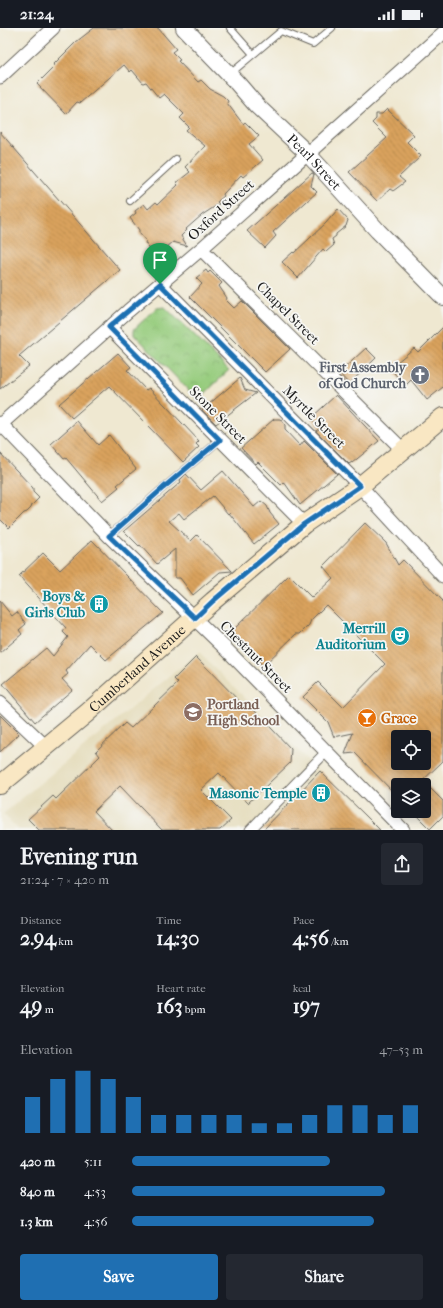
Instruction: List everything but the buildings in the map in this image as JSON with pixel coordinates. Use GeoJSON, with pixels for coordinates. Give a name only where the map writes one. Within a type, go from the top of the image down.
{"type":"FeatureCollection","features":[{"type":"Feature","properties":{"kind":"main road","name":"Cumberland Avenue"},"geometry":{"type":"LineString","coordinates":[[0,785],[87,713],[219,596],[304,524],[360,486],[404,451],[443,417]]}},
{"type":"Feature","properties":{"kind":"street"},"geometry":{"type":"LineString","coordinates":[[0,77],[53,28]]}},
{"type":"Feature","properties":{"kind":"street","name":"Pearl Street"},"geometry":{"type":"LineString","coordinates":[[184,28],[257,106],[308,154],[378,231],[443,298]]}},
{"type":"Feature","properties":{"kind":"street","name":"Oxford Street"},"geometry":{"type":"LineString","coordinates":[[0,424],[109,327],[201,249],[443,33]]}},
{"type":"Feature","properties":{"kind":"street","name":"Chapel Street"},"geometry":{"type":"LineString","coordinates":[[201,249],[404,451]]}},
{"type":"Feature","properties":{"kind":"street","name":"Myrtle Street"},"geometry":{"type":"LineString","coordinates":[[160,284],[360,486],[443,576]]}},
{"type":"Feature","properties":{"kind":"street","name":"Stone Street"},"geometry":{"type":"LineString","coordinates":[[109,327],[304,524]]}},
{"type":"Feature","properties":{"kind":"street","name":"Chestnut Street"},"geometry":{"type":"LineString","coordinates":[[0,424],[109,536],[195,618],[403,830]]}},
{"type":"Feature","properties":{"kind":"street"},"geometry":{"type":"LineString","coordinates":[[0,703],[46,747]]}},
{"type":"Feature","properties":{"kind":"street"},"geometry":{"type":"LineString","coordinates":[[250,830],[327,751]]}},
{"type":"Feature","properties":{"kind":"lane"},"geometry":{"type":"LineString","coordinates":[[230,28],[253,54]]}},
{"type":"Feature","properties":{"kind":"lane"},"geometry":{"type":"LineString","coordinates":[[229,75],[281,31],[313,44],[332,28]]}},
{"type":"Feature","properties":{"kind":"lane"},"geometry":{"type":"LineString","coordinates":[[130,201],[176,159]]}},
{"type":"Feature","properties":{"kind":"lane"},"geometry":{"type":"LineString","coordinates":[[109,536],[220,440]]}},
{"type":"Feature","properties":{"kind":"shaded area","name":"Portland High School"},"geometry":{"type":"Polygon","coordinates":[[[199,652],[320,773],[262,830],[19,830],[3,814],[199,652]]]}},
{"type":"Feature","properties":{"kind":"green space"},"geometry":{"type":"Polygon","coordinates":[[[165,307],[229,370],[198,400],[134,334],[134,329],[157,308],[165,307]]]}},
{"type":"Feature","properties":{"kind":"place","name":"First Assembly of God Church"},"geometry":{"type":"Point","coordinates":[420,375]}},
{"type":"Feature","properties":{"kind":"place","name":"Boys & Girls Club"},"geometry":{"type":"Point","coordinates":[99,604]}},
{"type":"Feature","properties":{"kind":"place","name":"Merrill Auditorium"},"geometry":{"type":"Point","coordinates":[400,636]}},
{"type":"Feature","properties":{"kind":"place","name":"Portland High School"},"geometry":{"type":"Point","coordinates":[193,712]}},
{"type":"Feature","properties":{"kind":"place","name":"Grace"},"geometry":{"type":"Point","coordinates":[367,718]}},
{"type":"Feature","properties":{"kind":"place","name":"Masonic Temple"},"geometry":{"type":"Point","coordinates":[321,793]}},
{"type":"Feature","properties":{"kind":"route"},"geometry":{"type":"LineString","coordinates":[[160,284],[360,486],[304,524],[195,618],[109,536],[220,440],[109,327],[160,284]]}}]}
